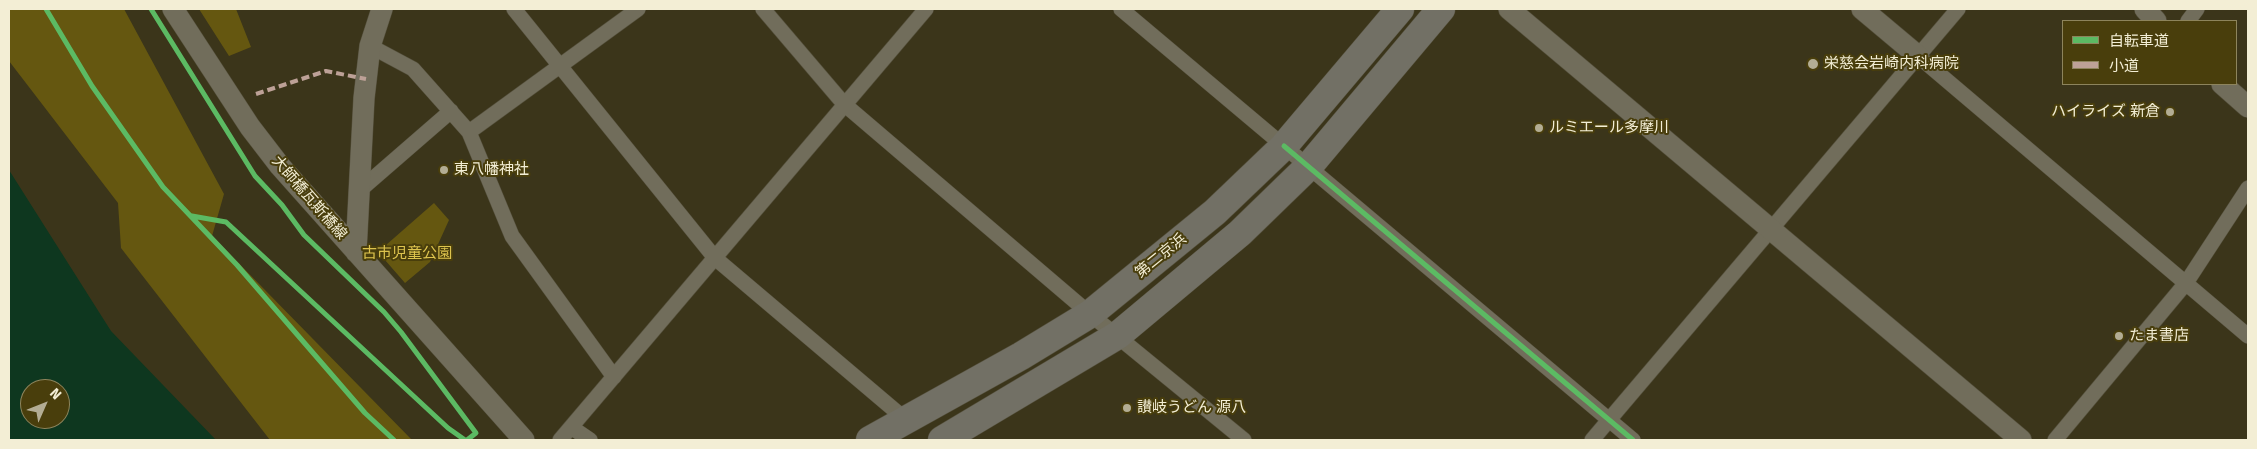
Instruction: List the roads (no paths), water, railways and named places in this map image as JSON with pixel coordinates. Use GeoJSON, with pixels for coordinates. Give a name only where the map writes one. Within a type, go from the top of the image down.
{"type":"FeatureCollection","features":[{"type":"Feature","properties":{"kind":"highway","name":"第二京浜"},"geometry":{"type":"LineString","coordinates":[[870,440],[1021,356],[1090,314],[1215,212],[1284,146],[1400,9]]}},
{"type":"Feature","properties":{"kind":"highway"},"geometry":{"type":"LineString","coordinates":[[943,440],[1118,335],[1240,233],[1309,166],[1441,9]]}},
{"type":"Feature","properties":{"kind":"street","name":"大師橋瓦斯橋線"},"geometry":{"type":"LineString","coordinates":[[173,9],[256,135],[280,166],[524,440]]}},
{"type":"Feature","properties":{"kind":"street"},"geometry":{"type":"LineString","coordinates":[[356,252],[364,98],[370,46],[382,9]]}},
{"type":"Feature","properties":{"kind":"street"},"geometry":{"type":"LineString","coordinates":[[514,9],[715,258],[905,419]]}},
{"type":"Feature","properties":{"kind":"street"},"geometry":{"type":"LineString","coordinates":[[469,132],[560,68],[638,9]]}},
{"type":"Feature","properties":{"kind":"street"},"geometry":{"type":"LineString","coordinates":[[763,9],[844,104],[1090,314],[1244,440]]}},
{"type":"Feature","properties":{"kind":"street"},"geometry":{"type":"LineString","coordinates":[[560,440],[926,9]]}},
{"type":"Feature","properties":{"kind":"street"},"geometry":{"type":"LineString","coordinates":[[1121,9],[1633,440]]}},
{"type":"Feature","properties":{"kind":"street"},"geometry":{"type":"LineString","coordinates":[[1509,9],[2021,440]]}},
{"type":"Feature","properties":{"kind":"street"},"geometry":{"type":"LineString","coordinates":[[1862,9],[2248,336]]}},
{"type":"Feature","properties":{"kind":"street"},"geometry":{"type":"LineString","coordinates":[[1592,440],[1958,9]]}},
{"type":"Feature","properties":{"kind":"street"},"geometry":{"type":"LineString","coordinates":[[2145,9],[2155,20]]}},
{"type":"Feature","properties":{"kind":"street"},"geometry":{"type":"LineString","coordinates":[[2189,20],[2197,9]]}},
{"type":"Feature","properties":{"kind":"street"},"geometry":{"type":"LineString","coordinates":[[370,46],[413,69],[469,132],[512,236],[614,377]]}},
{"type":"Feature","properties":{"kind":"street"},"geometry":{"type":"LineString","coordinates":[[2223,85],[2248,107]]}},
{"type":"Feature","properties":{"kind":"street"},"geometry":{"type":"LineString","coordinates":[[360,190],[451,111]]}},
{"type":"Feature","properties":{"kind":"street"},"geometry":{"type":"LineString","coordinates":[[2055,440],[2186,283],[2247,193]]}},
{"type":"Feature","properties":{"kind":"street"},"geometry":{"type":"LineString","coordinates":[[571,427],[590,440]]}},
{"type":"Feature","properties":{"kind":"place","name":"栄慈会岩崎内科病院"},"geometry":{"type":"Point","coordinates":[1813,64]}},
{"type":"Feature","properties":{"kind":"place","name":"ハイライズ 新倉"},"geometry":{"type":"Point","coordinates":[2170,112]}},
{"type":"Feature","properties":{"kind":"place","name":"ルミエール多摩川"},"geometry":{"type":"Point","coordinates":[1539,128]}},
{"type":"Feature","properties":{"kind":"place","name":"東八幡神社"},"geometry":{"type":"Point","coordinates":[444,170]}},
{"type":"Feature","properties":{"kind":"place","name":"たま書店"},"geometry":{"type":"Point","coordinates":[2119,336]}},
{"type":"Feature","properties":{"kind":"place","name":"讃岐うどん 源八"},"geometry":{"type":"Point","coordinates":[1127,408]}},
{"type":"Feature","properties":{"kind":"park label","name":"古市児童公園"},"geometry":{"type":"Point","coordinates":[407,254]}}]}
